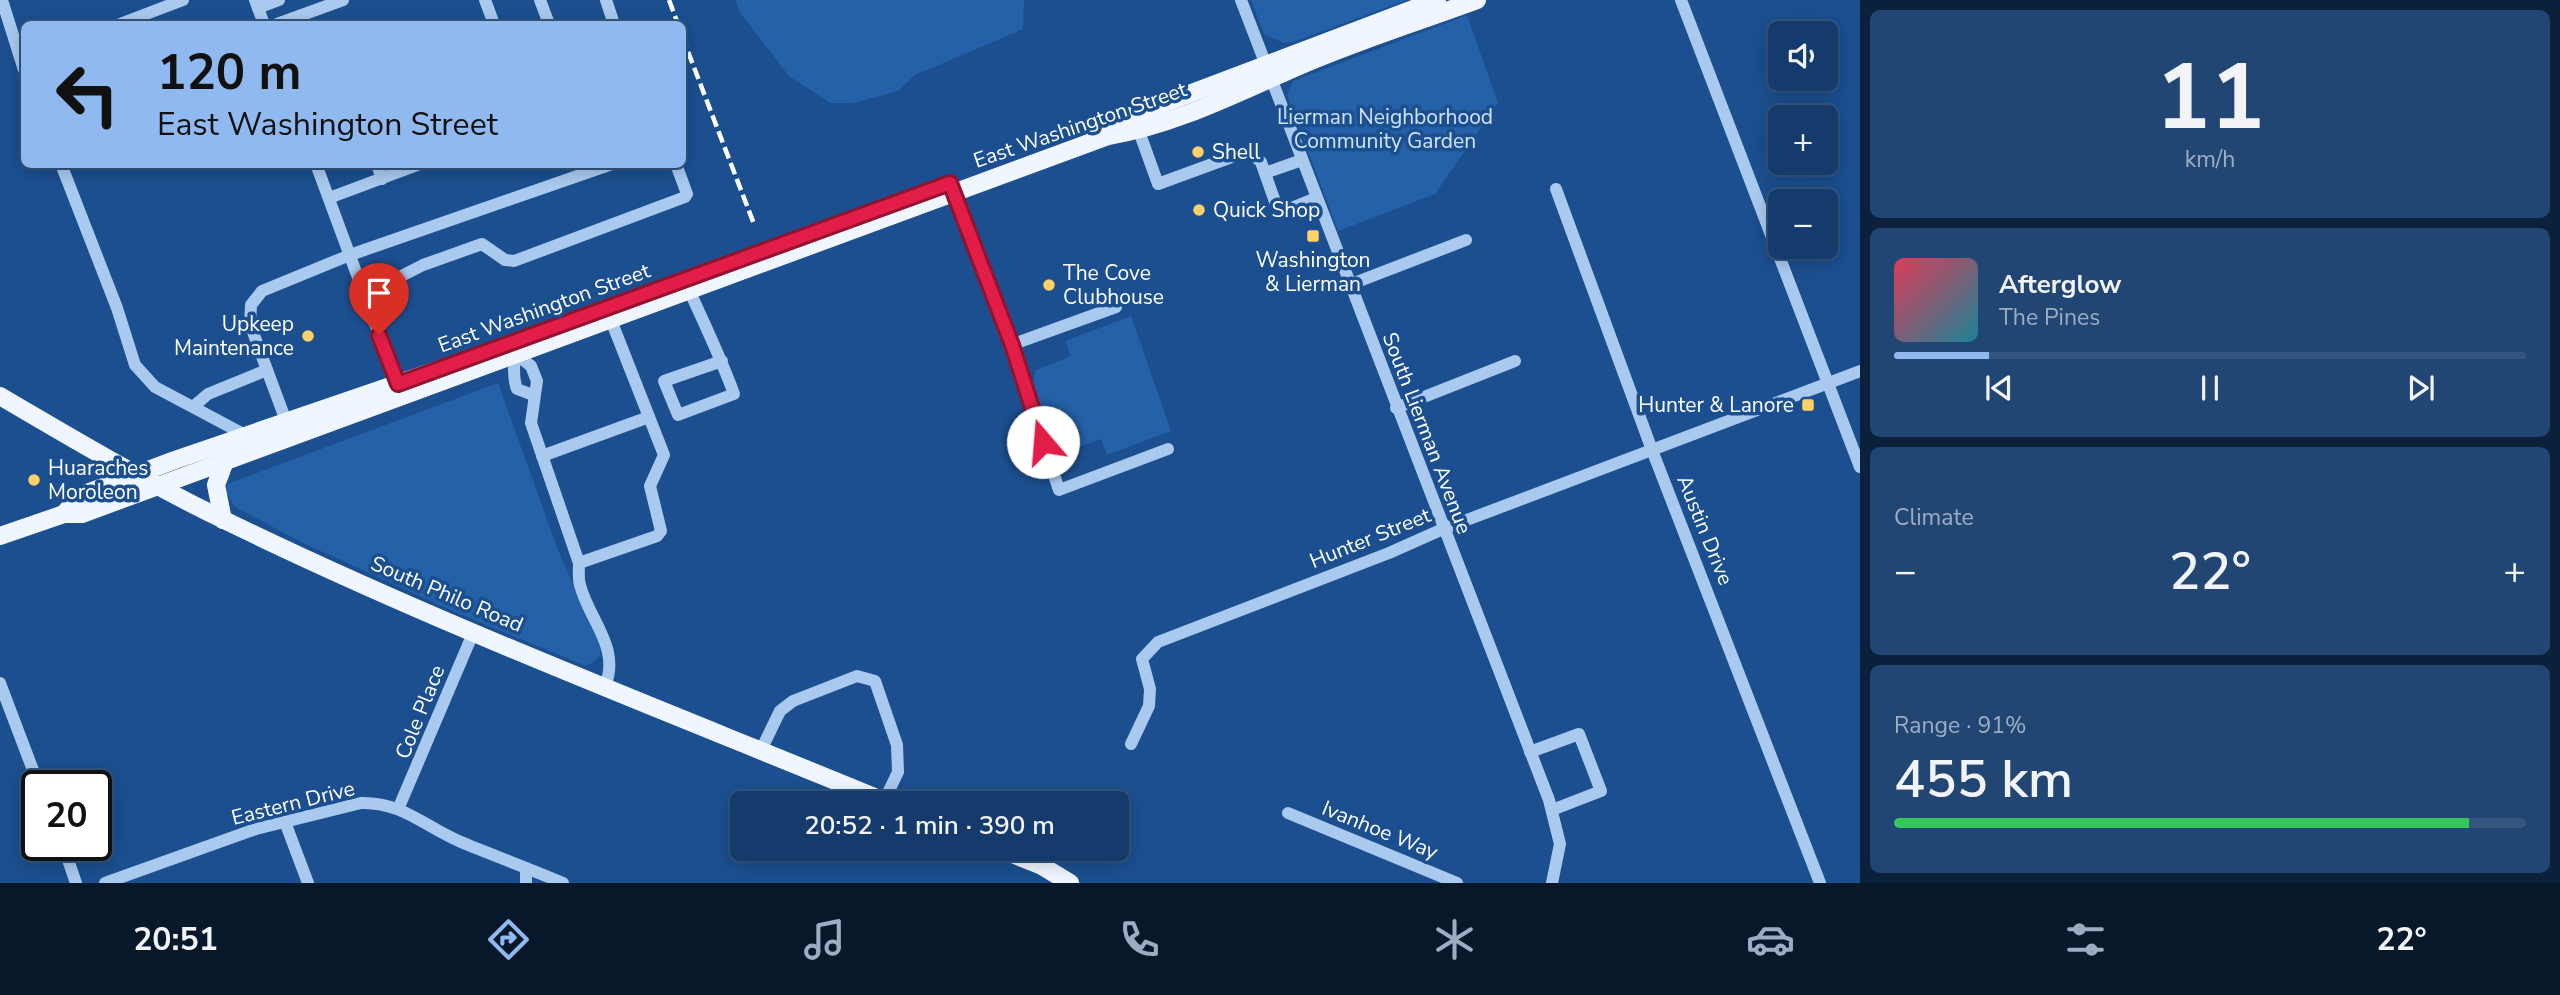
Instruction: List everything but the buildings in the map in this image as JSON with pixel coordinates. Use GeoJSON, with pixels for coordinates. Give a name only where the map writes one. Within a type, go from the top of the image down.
{"type":"FeatureCollection","features":[{"type":"Feature","properties":{"kind":"main road","name":"East Washington Street"},"geometry":{"type":"LineString","coordinates":[[64,514],[79,496],[137,474],[252,442],[400,390],[1136,123],[1269,73],[1437,0]]}},
{"type":"Feature","properties":{"kind":"main road","name":"East Washington Street"},"geometry":{"type":"LineString","coordinates":[[1269,73],[1288,70],[1477,0]]}},
{"type":"Feature","properties":{"kind":"main road","name":"East Washington Street"},"geometry":{"type":"LineString","coordinates":[[0,536],[64,514],[82,514],[225,461],[286,421],[400,390]]}},
{"type":"Feature","properties":{"kind":"main road","name":"South Philo Road"},"geometry":{"type":"LineString","coordinates":[[0,396],[223,520],[474,631],[860,791]]}},
{"type":"Feature","properties":{"kind":"main road"},"geometry":{"type":"LineString","coordinates":[[223,520],[216,485],[225,461]]}},
{"type":"Feature","properties":{"kind":"main road"},"geometry":{"type":"LineString","coordinates":[[1030,861],[1070,883]]}},
{"type":"Feature","properties":{"kind":"street"},"geometry":{"type":"LineString","coordinates":[[2,0],[21,57]]}},
{"type":"Feature","properties":{"kind":"street"},"geometry":{"type":"LineString","coordinates":[[128,21],[183,0]]}},
{"type":"Feature","properties":{"kind":"street"},"geometry":{"type":"LineString","coordinates":[[285,21],[342,0]]}},
{"type":"Feature","properties":{"kind":"street"},"geometry":{"type":"LineString","coordinates":[[485,0],[493,21]]}},
{"type":"Feature","properties":{"kind":"street"},"geometry":{"type":"LineString","coordinates":[[540,0],[548,21]]}},
{"type":"Feature","properties":{"kind":"street"},"geometry":{"type":"LineString","coordinates":[[606,0],[613,21]]}},
{"type":"Feature","properties":{"kind":"street","name":"South Lierman Avenue"},"geometry":{"type":"LineString","coordinates":[[1241,0],[1552,810],[1560,844],[1552,883]]}},
{"type":"Feature","properties":{"kind":"street"},"geometry":{"type":"LineString","coordinates":[[1681,0],[1860,467]]}},
{"type":"Feature","properties":{"kind":"street"},"geometry":{"type":"LineString","coordinates":[[263,21],[256,4],[276,1]]}},
{"type":"Feature","properties":{"kind":"street"},"geometry":{"type":"LineString","coordinates":[[1136,123],[1158,184],[1248,151],[1261,162],[1279,213],[1316,198]]}},
{"type":"Feature","properties":{"kind":"street"},"geometry":{"type":"LineString","coordinates":[[1265,173],[1302,160]]}},
{"type":"Feature","properties":{"kind":"street"},"geometry":{"type":"LineString","coordinates":[[63,168],[117,308],[135,365],[155,387],[194,406],[252,442]]}},
{"type":"Feature","properties":{"kind":"street"},"geometry":{"type":"LineString","coordinates":[[317,168],[400,390]]}},
{"type":"Feature","properties":{"kind":"street"},"geometry":{"type":"LineString","coordinates":[[379,168],[383,178]]}},
{"type":"Feature","properties":{"kind":"street"},"geometry":{"type":"LineString","coordinates":[[328,198],[409,168]]}},
{"type":"Feature","properties":{"kind":"street"},"geometry":{"type":"LineString","coordinates":[[286,421],[250,324],[251,305],[262,291],[350,255],[600,168]]}},
{"type":"Feature","properties":{"kind":"street"},"geometry":{"type":"LineString","coordinates":[[365,295],[423,265],[482,244],[506,260],[514,261],[685,197],[687,194],[677,168]]}},
{"type":"Feature","properties":{"kind":"street"},"geometry":{"type":"LineString","coordinates":[[952,189],[1012,345],[1059,490],[1168,449]]}},
{"type":"Feature","properties":{"kind":"street","name":"Austin Drive"},"geometry":{"type":"LineString","coordinates":[[1556,189],[1652,450],[1820,883]]}},
{"type":"Feature","properties":{"kind":"street"},"geometry":{"type":"LineString","coordinates":[[1349,285],[1466,240]]}},
{"type":"Feature","properties":{"kind":"street"},"geometry":{"type":"LineString","coordinates":[[687,286],[722,361],[734,394],[678,415],[664,381],[722,361]]}},
{"type":"Feature","properties":{"kind":"street"},"geometry":{"type":"LineString","coordinates":[[1012,345],[1116,306]]}},
{"type":"Feature","properties":{"kind":"street"},"geometry":{"type":"LineString","coordinates":[[579,562],[657,536],[661,531],[650,486],[664,455],[608,314]]}},
{"type":"Feature","properties":{"kind":"street"},"geometry":{"type":"LineString","coordinates":[[514,348],[511,374],[517,390],[533,395]]}},
{"type":"Feature","properties":{"kind":"street"},"geometry":{"type":"LineString","coordinates":[[514,348],[531,366],[537,381],[529,417],[579,562],[580,585],[610,657],[610,675],[605,686]]}},
{"type":"Feature","properties":{"kind":"street"},"geometry":{"type":"LineString","coordinates":[[1396,408],[1515,361]]}},
{"type":"Feature","properties":{"kind":"street"},"geometry":{"type":"LineString","coordinates":[[194,406],[208,394],[267,370]]}},
{"type":"Feature","properties":{"kind":"street","name":"Hunter Street"},"geometry":{"type":"LineString","coordinates":[[1131,744],[1149,706],[1150,689],[1142,659],[1158,642],[1443,529],[1860,371]]}},
{"type":"Feature","properties":{"kind":"street"},"geometry":{"type":"LineString","coordinates":[[542,456],[649,417]]}},
{"type":"Feature","properties":{"kind":"street","name":"Cole Place"},"geometry":{"type":"LineString","coordinates":[[399,807],[474,631]]}},
{"type":"Feature","properties":{"kind":"street"},"geometry":{"type":"LineString","coordinates":[[761,750],[780,711],[793,701],[857,676],[875,681],[897,745],[898,772],[891,791]]}},
{"type":"Feature","properties":{"kind":"street"},"geometry":{"type":"LineString","coordinates":[[0,683],[33,770]]}},
{"type":"Feature","properties":{"kind":"street"},"geometry":{"type":"LineString","coordinates":[[1530,752],[1579,734],[1601,791],[1552,810]]}},
{"type":"Feature","properties":{"kind":"street","name":"Eastern Drive"},"geometry":{"type":"LineString","coordinates":[[105,883],[285,821],[361,803],[399,807],[433,829],[564,883]]}},
{"type":"Feature","properties":{"kind":"street","name":"Ivanhoe Way"},"geometry":{"type":"LineString","coordinates":[[1288,813],[1457,883]]}},
{"type":"Feature","properties":{"kind":"street"},"geometry":{"type":"LineString","coordinates":[[285,821],[308,883]]}},
{"type":"Feature","properties":{"kind":"street"},"geometry":{"type":"LineString","coordinates":[[68,861],[76,883]]}},
{"type":"Feature","properties":{"kind":"street"},"geometry":{"type":"LineString","coordinates":[[526,867],[526,883]]}},
{"type":"Feature","properties":{"kind":"green space"},"geometry":{"type":"Polygon","coordinates":[[[735,0],[1024,0],[1023,29],[915,75],[898,91],[854,103],[830,103],[789,76],[741,14],[735,0]]]}},
{"type":"Feature","properties":{"kind":"green space"},"geometry":{"type":"Polygon","coordinates":[[[1251,0],[1407,0],[1293,42],[1283,43],[1264,34],[1251,0]]]}},
{"type":"Feature","properties":{"kind":"green space","name":"Lierman Neighborhood Community Garden"},"geometry":{"type":"Polygon","coordinates":[[[1467,15],[1498,103],[1435,194],[1338,231],[1287,95],[1293,81],[1467,15]]]}},
{"type":"Feature","properties":{"kind":"green space"},"geometry":{"type":"Polygon","coordinates":[[[1131,316],[1171,431],[1107,455],[1101,439],[1056,456],[1031,391],[1036,370],[1071,356],[1065,341],[1131,316]]]}},
{"type":"Feature","properties":{"kind":"green space"},"geometry":{"type":"Polygon","coordinates":[[[498,383],[558,550],[599,644],[601,653],[595,661],[586,666],[455,612],[301,542],[235,507],[226,492],[227,484],[498,383]]]}},
{"type":"Feature","properties":{"kind":"railway"},"geometry":{"type":"LineString","coordinates":[[669,0],[677,21]]}},
{"type":"Feature","properties":{"kind":"railway"},"geometry":{"type":"LineString","coordinates":[[686,46],[754,224]]}},
{"type":"Feature","properties":{"kind":"place","name":"Shell"},"geometry":{"type":"Point","coordinates":[1198,152]}},
{"type":"Feature","properties":{"kind":"place","name":"Quick Shop"},"geometry":{"type":"Point","coordinates":[1199,210]}},
{"type":"Feature","properties":{"kind":"place","name":"Washington & Lierman"},"geometry":{"type":"Point","coordinates":[1313,236]}},
{"type":"Feature","properties":{"kind":"place","name":"The Cove Clubhouse"},"geometry":{"type":"Point","coordinates":[1049,285]}},
{"type":"Feature","properties":{"kind":"place","name":"Upkeep Maintenance"},"geometry":{"type":"Point","coordinates":[308,336]}},
{"type":"Feature","properties":{"kind":"place","name":"Hunter & Lanore"},"geometry":{"type":"Point","coordinates":[1808,405]}},
{"type":"Feature","properties":{"kind":"place","name":"Huaraches Moroleon"},"geometry":{"type":"Point","coordinates":[34,480]}},
{"type":"Feature","properties":{"kind":"route"},"geometry":{"type":"LineString","coordinates":[[379,335],[398,384],[950,183],[1012,345],[1043,442]]}}]}
